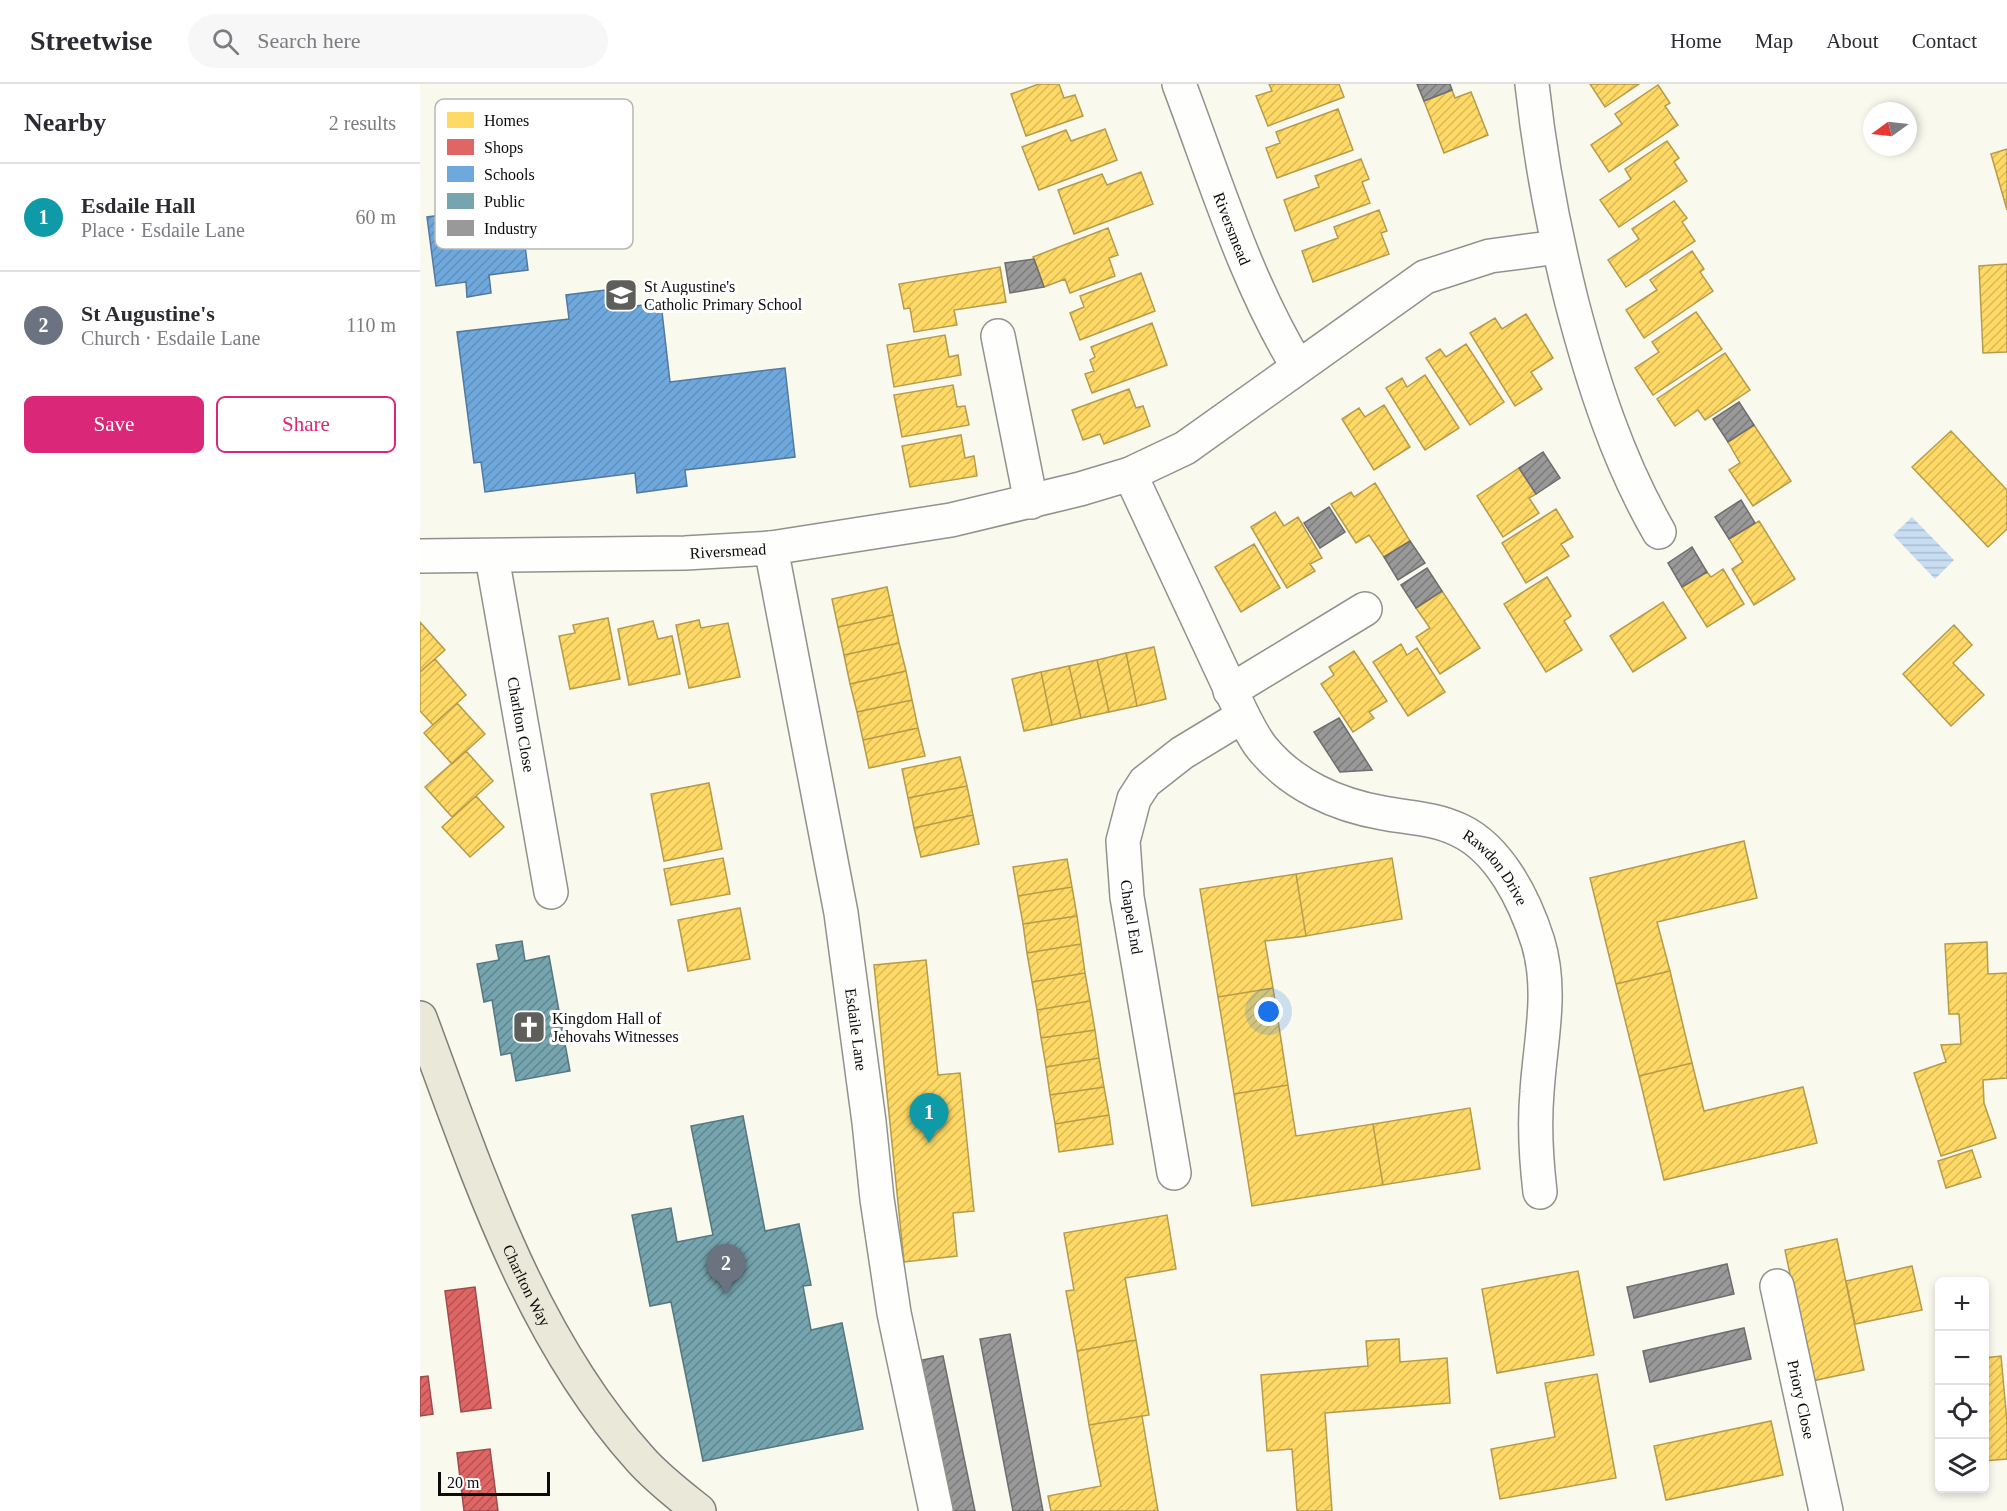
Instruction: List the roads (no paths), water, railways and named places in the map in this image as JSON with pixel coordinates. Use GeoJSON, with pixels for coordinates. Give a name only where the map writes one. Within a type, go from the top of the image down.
{"type":"FeatureCollection","features":[{"type":"Feature","properties":{"kind":"main road","name":"Charlton Way"},"geometry":{"type":"LineString","coordinates":[[422,1029],[489,1200],[524,1281],[552,1335],[575,1375],[642,1462],[699,1511]]}},
{"type":"Feature","properties":{"kind":"street","name":"Riversmead"},"geometry":{"type":"LineString","coordinates":[[1179,84],[1243,254],[1274,323],[1298,367]]}},
{"type":"Feature","properties":{"kind":"street"},"geometry":{"type":"LineString","coordinates":[[1532,84],[1558,247],[1583,348],[1618,452],[1636,492],[1659,532]]}},
{"type":"Feature","properties":{"kind":"street","name":"Riversmead"},"geometry":{"type":"LineString","coordinates":[[420,556],[685,553],[771,548],[951,520],[1031,502],[1130,474],[1185,448],[1425,277],[1490,256],[1558,247]]}},
{"type":"Feature","properties":{"kind":"street"},"geometry":{"type":"LineString","coordinates":[[999,336],[1031,502]]}},
{"type":"Feature","properties":{"kind":"street","name":"Rawdon Drive"},"geometry":{"type":"LineString","coordinates":[[1130,474],[1237,703],[1260,746],[1275,762],[1304,785],[1342,803],[1362,809],[1432,820],[1461,831],[1492,856],[1520,897],[1538,944],[1544,974],[1544,1030],[1535,1115],[1535,1149],[1540,1192]]}},
{"type":"Feature","properties":{"kind":"street","name":"Esdaile Lane"},"geometry":{"type":"LineString","coordinates":[[771,548],[841,913],[877,1199],[894,1313],[936,1511]]}},
{"type":"Feature","properties":{"kind":"street","name":"Charlton Close"},"geometry":{"type":"LineString","coordinates":[[492,556],[551,892]]}},
{"type":"Feature","properties":{"kind":"street"},"geometry":{"type":"LineString","coordinates":[[1237,703],[1365,609]]}},
{"type":"Feature","properties":{"kind":"street","name":"Chapel End"},"geometry":{"type":"LineString","coordinates":[[1174,1173],[1127,897],[1123,841],[1134,799],[1145,782],[1182,753],[1237,703]]}},
{"type":"Feature","properties":{"kind":"street","name":"Priory Close"},"geometry":{"type":"LineString","coordinates":[[1777,1286],[1826,1511]]}},
{"type":"Feature","properties":{"kind":"water"},"geometry":{"type":"Polygon","coordinates":[[[1912,517],[1954,560],[1935,579],[1893,535],[1912,517]]]}},
{"type":"Feature","properties":{"kind":"place","name":"St Augustine's Catholic Primary School"},"geometry":{"type":"Point","coordinates":[621,295]}},
{"type":"Feature","properties":{"kind":"place","name":"Kingdom Hall of Jehovahs Witnesses"},"geometry":{"type":"Point","coordinates":[529,1027]}},
{"type":"Feature","properties":{"kind":"place","name":"Esdaile Hall"},"geometry":{"type":"Point","coordinates":[929,1143]}},
{"type":"Feature","properties":{"kind":"place","name":"St Augustine's"},"geometry":{"type":"Point","coordinates":[726,1294]}}]}
